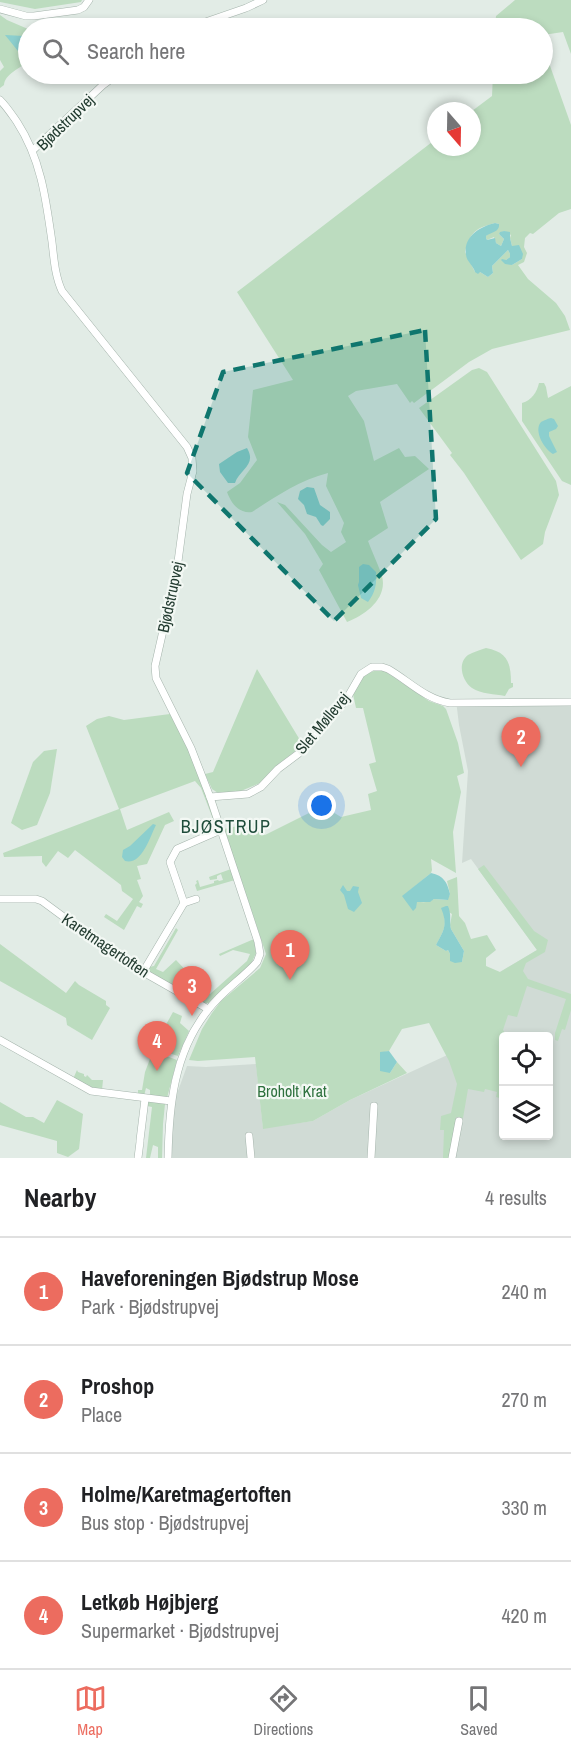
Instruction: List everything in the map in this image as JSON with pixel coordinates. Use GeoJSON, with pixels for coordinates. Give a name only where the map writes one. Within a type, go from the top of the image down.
{"type":"FeatureCollection","features":[{"type":"Feature","properties":{"kind":"street"},"geometry":{"type":"LineString","coordinates":[[0,9],[34,16],[78,10],[84,7],[89,0]]}},
{"type":"Feature","properties":{"kind":"street"},"geometry":{"type":"LineString","coordinates":[[218,18],[263,0]]}},
{"type":"Feature","properties":{"kind":"street","name":"Bjødstrupvej"},"geometry":{"type":"LineString","coordinates":[[104,84],[33,150],[43,183],[56,273],[62,291],[187,447],[192,458],[193,471],[185,505],[177,569],[155,673],[160,689],[191,748],[210,797],[260,954],[257,962],[208,1009],[194,1030],[181,1060],[171,1101],[168,1158]]}},
{"type":"Feature","properties":{"kind":"street"},"geometry":{"type":"LineString","coordinates":[[0,100],[33,150]]}},
{"type":"Feature","properties":{"kind":"street","name":"Slet Møllevej"},"geometry":{"type":"LineString","coordinates":[[210,797],[248,794],[261,787],[278,769],[303,750],[346,700],[361,674],[372,667],[388,669],[425,694],[441,701],[571,702]]}},
{"type":"Feature","properties":{"kind":"street"},"geometry":{"type":"LineString","coordinates":[[184,903],[170,862],[177,849],[216,832]]}},
{"type":"Feature","properties":{"kind":"street","name":"Karetmagertoften"},"geometry":{"type":"LineString","coordinates":[[0,899],[42,901],[96,942],[208,1009]]}},
{"type":"Feature","properties":{"kind":"street"},"geometry":{"type":"LineString","coordinates":[[143,972],[184,903],[196,899]]}},
{"type":"Feature","properties":{"kind":"street"},"geometry":{"type":"LineString","coordinates":[[0,1040],[91,1091],[171,1101]]}},
{"type":"Feature","properties":{"kind":"street"},"geometry":{"type":"LineString","coordinates":[[138,1158],[146,1098]]}},
{"type":"Feature","properties":{"kind":"street"},"geometry":{"type":"LineString","coordinates":[[371,1158],[374,1106]]}},
{"type":"Feature","properties":{"kind":"street"},"geometry":{"type":"LineString","coordinates":[[452,1158],[459,1120]]}},
{"type":"Feature","properties":{"kind":"street"},"geometry":{"type":"LineString","coordinates":[[249,1136],[251,1158]]}},
{"type":"Feature","properties":{"kind":"highlighted area"},"geometry":{"type":"Polygon","coordinates":[[[425,330],[436,519],[334,621],[187,473],[223,372],[425,330]]]}},
{"type":"Feature","properties":{"kind":"shaded area"},"geometry":{"type":"Polygon","coordinates":[[[571,699],[571,1158],[165,1158],[174,1102],[187,1066],[256,1064],[263,1128],[313,1121],[350,1100],[469,1045],[500,972],[537,950],[471,859],[462,863],[468,771],[456,700],[571,699]]]}},
{"type":"Feature","properties":{"kind":"green space"},"geometry":{"type":"Polygon","coordinates":[[[0,0],[82,0],[35,9],[0,2],[0,0]]]}},
{"type":"Feature","properties":{"kind":"green space"},"geometry":{"type":"Polygon","coordinates":[[[515,0],[571,0],[571,54],[563,32],[553,34],[553,18],[496,18],[515,0]]]}},
{"type":"Feature","properties":{"kind":"green space"},"geometry":{"type":"Polygon","coordinates":[[[0,15],[18,25],[18,69],[10,74],[0,88],[0,71],[4,67],[0,60],[0,15]]]}},
{"type":"Feature","properties":{"kind":"green space"},"geometry":{"type":"Polygon","coordinates":[[[553,74],[571,125],[571,209],[559,213],[525,238],[524,247],[527,253],[524,262],[518,265],[528,279],[556,303],[565,316],[570,330],[492,349],[469,362],[414,403],[412,401],[410,403],[397,384],[356,391],[348,396],[364,421],[374,461],[399,448],[405,457],[415,456],[429,469],[380,502],[388,528],[368,541],[381,573],[382,590],[368,610],[347,622],[319,570],[323,564],[305,534],[277,502],[285,505],[331,552],[346,542],[341,532],[344,523],[326,486],[328,473],[298,484],[252,512],[236,507],[227,492],[240,483],[257,460],[248,437],[253,390],[293,380],[237,292],[427,146],[427,156],[481,156],[481,104],[492,96],[493,84],[553,84],[553,74]],[[495,223],[478,229],[469,240],[465,252],[475,272],[488,277],[493,273],[492,266],[508,250],[510,257],[506,260],[512,265],[522,259],[512,246],[511,235],[504,231],[499,234],[504,239],[501,246],[496,243],[494,237],[487,240],[486,238],[499,224],[495,223]]]}},
{"type":"Feature","properties":{"kind":"green space"},"geometry":{"type":"Polygon","coordinates":[[[479,368],[487,372],[556,481],[559,495],[545,532],[543,544],[521,560],[450,455],[452,453],[419,408],[472,370],[479,368]]]}},
{"type":"Feature","properties":{"kind":"green space"},"geometry":{"type":"Polygon","coordinates":[[[539,383],[544,383],[548,398],[571,386],[571,485],[562,481],[522,421],[522,403],[534,395],[539,383]]]}},
{"type":"Feature","properties":{"kind":"green space"},"geometry":{"type":"Polygon","coordinates":[[[486,648],[499,652],[509,664],[513,687],[505,696],[476,690],[463,677],[462,667],[465,658],[486,648]]]}},
{"type":"Feature","properties":{"kind":"green space"},"geometry":{"type":"Polygon","coordinates":[[[257,669],[303,745],[276,766],[260,783],[236,793],[218,793],[212,789],[205,774],[213,772],[257,669]]]}},
{"type":"Feature","properties":{"kind":"green space","name":"Broholt Krat"},"geometry":{"type":"Polygon","coordinates":[[[379,669],[386,672],[429,701],[443,706],[458,743],[464,773],[457,776],[461,792],[453,832],[456,873],[431,859],[431,873],[403,896],[422,902],[434,899],[447,900],[450,894],[447,881],[457,877],[459,916],[465,923],[471,939],[487,935],[496,950],[486,958],[486,966],[500,972],[537,950],[478,869],[484,865],[534,931],[548,940],[545,952],[526,963],[523,971],[528,979],[571,994],[571,1010],[565,1030],[562,1029],[558,1041],[555,1040],[555,1033],[566,999],[527,986],[517,1017],[508,1015],[504,1032],[499,1032],[499,1098],[496,1097],[497,1092],[468,1089],[463,1118],[456,1117],[450,1158],[443,1158],[444,1130],[440,1130],[441,1116],[451,1113],[457,1084],[449,1061],[429,1023],[402,1029],[389,1051],[380,1053],[390,1073],[397,1062],[407,1073],[350,1100],[313,1121],[263,1129],[255,1057],[189,1060],[202,1029],[212,1013],[221,1001],[260,968],[266,954],[224,829],[260,821],[265,835],[323,806],[341,817],[371,810],[368,794],[377,791],[369,764],[376,762],[363,708],[356,708],[353,694],[364,675],[379,669]],[[442,908],[445,919],[444,927],[436,945],[448,950],[450,961],[462,962],[464,951],[450,925],[452,914],[442,908]]]}},
{"type":"Feature","properties":{"kind":"green space"},"geometry":{"type":"Polygon","coordinates":[[[170,714],[187,747],[220,829],[212,830],[213,827],[208,824],[213,819],[201,788],[195,781],[120,809],[127,830],[169,812],[174,821],[165,825],[147,864],[137,866],[141,879],[137,880],[143,896],[139,902],[143,904],[141,908],[137,906],[124,930],[104,917],[106,914],[117,921],[133,899],[122,891],[121,885],[75,850],[68,858],[58,851],[46,867],[42,862],[42,856],[4,857],[3,853],[119,809],[86,726],[97,719],[109,716],[124,720],[170,714]]]}},
{"type":"Feature","properties":{"kind":"green space"},"geometry":{"type":"Polygon","coordinates":[[[57,749],[50,793],[37,825],[22,830],[11,823],[33,762],[44,751],[57,749]]]}},
{"type":"Feature","properties":{"kind":"green space"},"geometry":{"type":"Polygon","coordinates":[[[231,869],[235,880],[197,891],[196,881],[198,880],[200,887],[223,880],[221,874],[217,876],[217,879],[210,880],[209,877],[231,869]]]}},
{"type":"Feature","properties":{"kind":"green space"},"geometry":{"type":"Polygon","coordinates":[[[176,928],[178,930],[156,969],[163,972],[176,960],[193,978],[181,989],[148,972],[149,967],[154,966],[176,928]]]}},
{"type":"Feature","properties":{"kind":"green space"},"geometry":{"type":"Polygon","coordinates":[[[254,939],[256,953],[251,964],[209,1003],[204,1003],[187,993],[192,985],[196,984],[210,994],[247,961],[250,954],[233,950],[220,956],[219,954],[254,939]]]}},
{"type":"Feature","properties":{"kind":"green space"},"geometry":{"type":"Polygon","coordinates":[[[0,944],[66,993],[75,981],[106,1001],[106,1005],[110,1008],[92,1040],[67,1025],[66,1018],[0,981],[0,944]]]}},
{"type":"Feature","properties":{"kind":"green space"},"geometry":{"type":"Polygon","coordinates":[[[173,1012],[182,1016],[180,1023],[189,1031],[178,1056],[153,1048],[173,1012]]]}},
{"type":"Feature","properties":{"kind":"green space"},"geometry":{"type":"Polygon","coordinates":[[[153,1051],[177,1060],[167,1098],[150,1096],[150,1090],[146,1088],[144,1096],[138,1094],[138,1090],[142,1090],[145,1072],[153,1051]]]}},
{"type":"Feature","properties":{"kind":"green space"},"geometry":{"type":"Polygon","coordinates":[[[77,1070],[92,1080],[103,1080],[102,1090],[91,1089],[73,1079],[77,1070]]]}},
{"type":"Feature","properties":{"kind":"green space"},"geometry":{"type":"Polygon","coordinates":[[[57,1100],[83,1114],[79,1149],[68,1157],[57,1153],[57,1141],[0,1125],[0,1102],[26,1117],[33,1117],[44,1123],[57,1100]]]}},
{"type":"Feature","properties":{"kind":"green space"},"geometry":{"type":"Polygon","coordinates":[[[148,1101],[165,1104],[162,1158],[158,1158],[158,1147],[153,1145],[150,1158],[146,1158],[152,1107],[147,1106],[148,1101]]]}},
{"type":"Feature","properties":{"kind":"water"},"geometry":{"type":"Polygon","coordinates":[[[5,35],[18,36],[18,51],[5,35]]]}},
{"type":"Feature","properties":{"kind":"water"},"geometry":{"type":"Polygon","coordinates":[[[495,223],[499,224],[498,229],[486,236],[487,240],[495,238],[496,243],[501,246],[504,239],[499,234],[500,232],[510,232],[512,246],[519,245],[523,254],[522,259],[512,265],[505,264],[501,260],[510,257],[508,250],[492,266],[493,273],[488,277],[475,272],[467,257],[466,249],[473,234],[495,223]]]}},
{"type":"Feature","properties":{"kind":"water"},"geometry":{"type":"Polygon","coordinates":[[[551,418],[558,426],[549,432],[557,452],[553,454],[544,444],[538,430],[541,422],[551,418]]]}},
{"type":"Feature","properties":{"kind":"water"},"geometry":{"type":"Polygon","coordinates":[[[247,448],[250,454],[249,463],[235,483],[228,483],[220,472],[219,464],[247,448]]]}},
{"type":"Feature","properties":{"kind":"water"},"geometry":{"type":"Polygon","coordinates":[[[307,487],[314,488],[320,505],[330,512],[330,519],[323,526],[316,517],[307,514],[304,505],[298,499],[300,491],[307,487]]]}},
{"type":"Feature","properties":{"kind":"water"},"geometry":{"type":"Polygon","coordinates":[[[363,564],[369,565],[376,572],[375,588],[368,602],[361,598],[358,585],[359,567],[363,564]]]}},
{"type":"Feature","properties":{"kind":"water"},"geometry":{"type":"Polygon","coordinates":[[[153,824],[156,825],[148,844],[140,855],[131,861],[125,861],[122,857],[123,850],[153,824]]]}},
{"type":"Feature","properties":{"kind":"water"},"geometry":{"type":"Polygon","coordinates":[[[431,873],[442,878],[446,883],[450,894],[448,900],[434,899],[430,902],[417,902],[413,911],[402,896],[431,873]]]}},
{"type":"Feature","properties":{"kind":"water"},"geometry":{"type":"Polygon","coordinates":[[[343,885],[347,891],[350,891],[353,886],[359,887],[358,892],[362,903],[354,912],[348,909],[340,890],[343,885]]]}},
{"type":"Feature","properties":{"kind":"water"},"geometry":{"type":"Polygon","coordinates":[[[446,906],[449,910],[451,929],[464,951],[462,962],[450,961],[448,950],[436,945],[444,927],[441,908],[446,906]]]}},
{"type":"Feature","properties":{"kind":"water"},"geometry":{"type":"Polygon","coordinates":[[[389,1051],[397,1062],[390,1073],[380,1071],[380,1052],[389,1051]]]}},
{"type":"Feature","properties":{"kind":"place","name":"Proshop"},"geometry":{"type":"Point","coordinates":[521,767]}},
{"type":"Feature","properties":{"kind":"place","name":"Haveforeningen Bjødstrup Mose"},"geometry":{"type":"Point","coordinates":[290,980]}},
{"type":"Feature","properties":{"kind":"place","name":"Holme/Karetmagertoften"},"geometry":{"type":"Point","coordinates":[192,1016]}},
{"type":"Feature","properties":{"kind":"place","name":"Letkøb Højbjerg"},"geometry":{"type":"Point","coordinates":[157,1071]}},
{"type":"Feature","properties":{"kind":"district","name":"BJØSTRUP"},"geometry":{"type":"Point","coordinates":[226,826]}}]}
